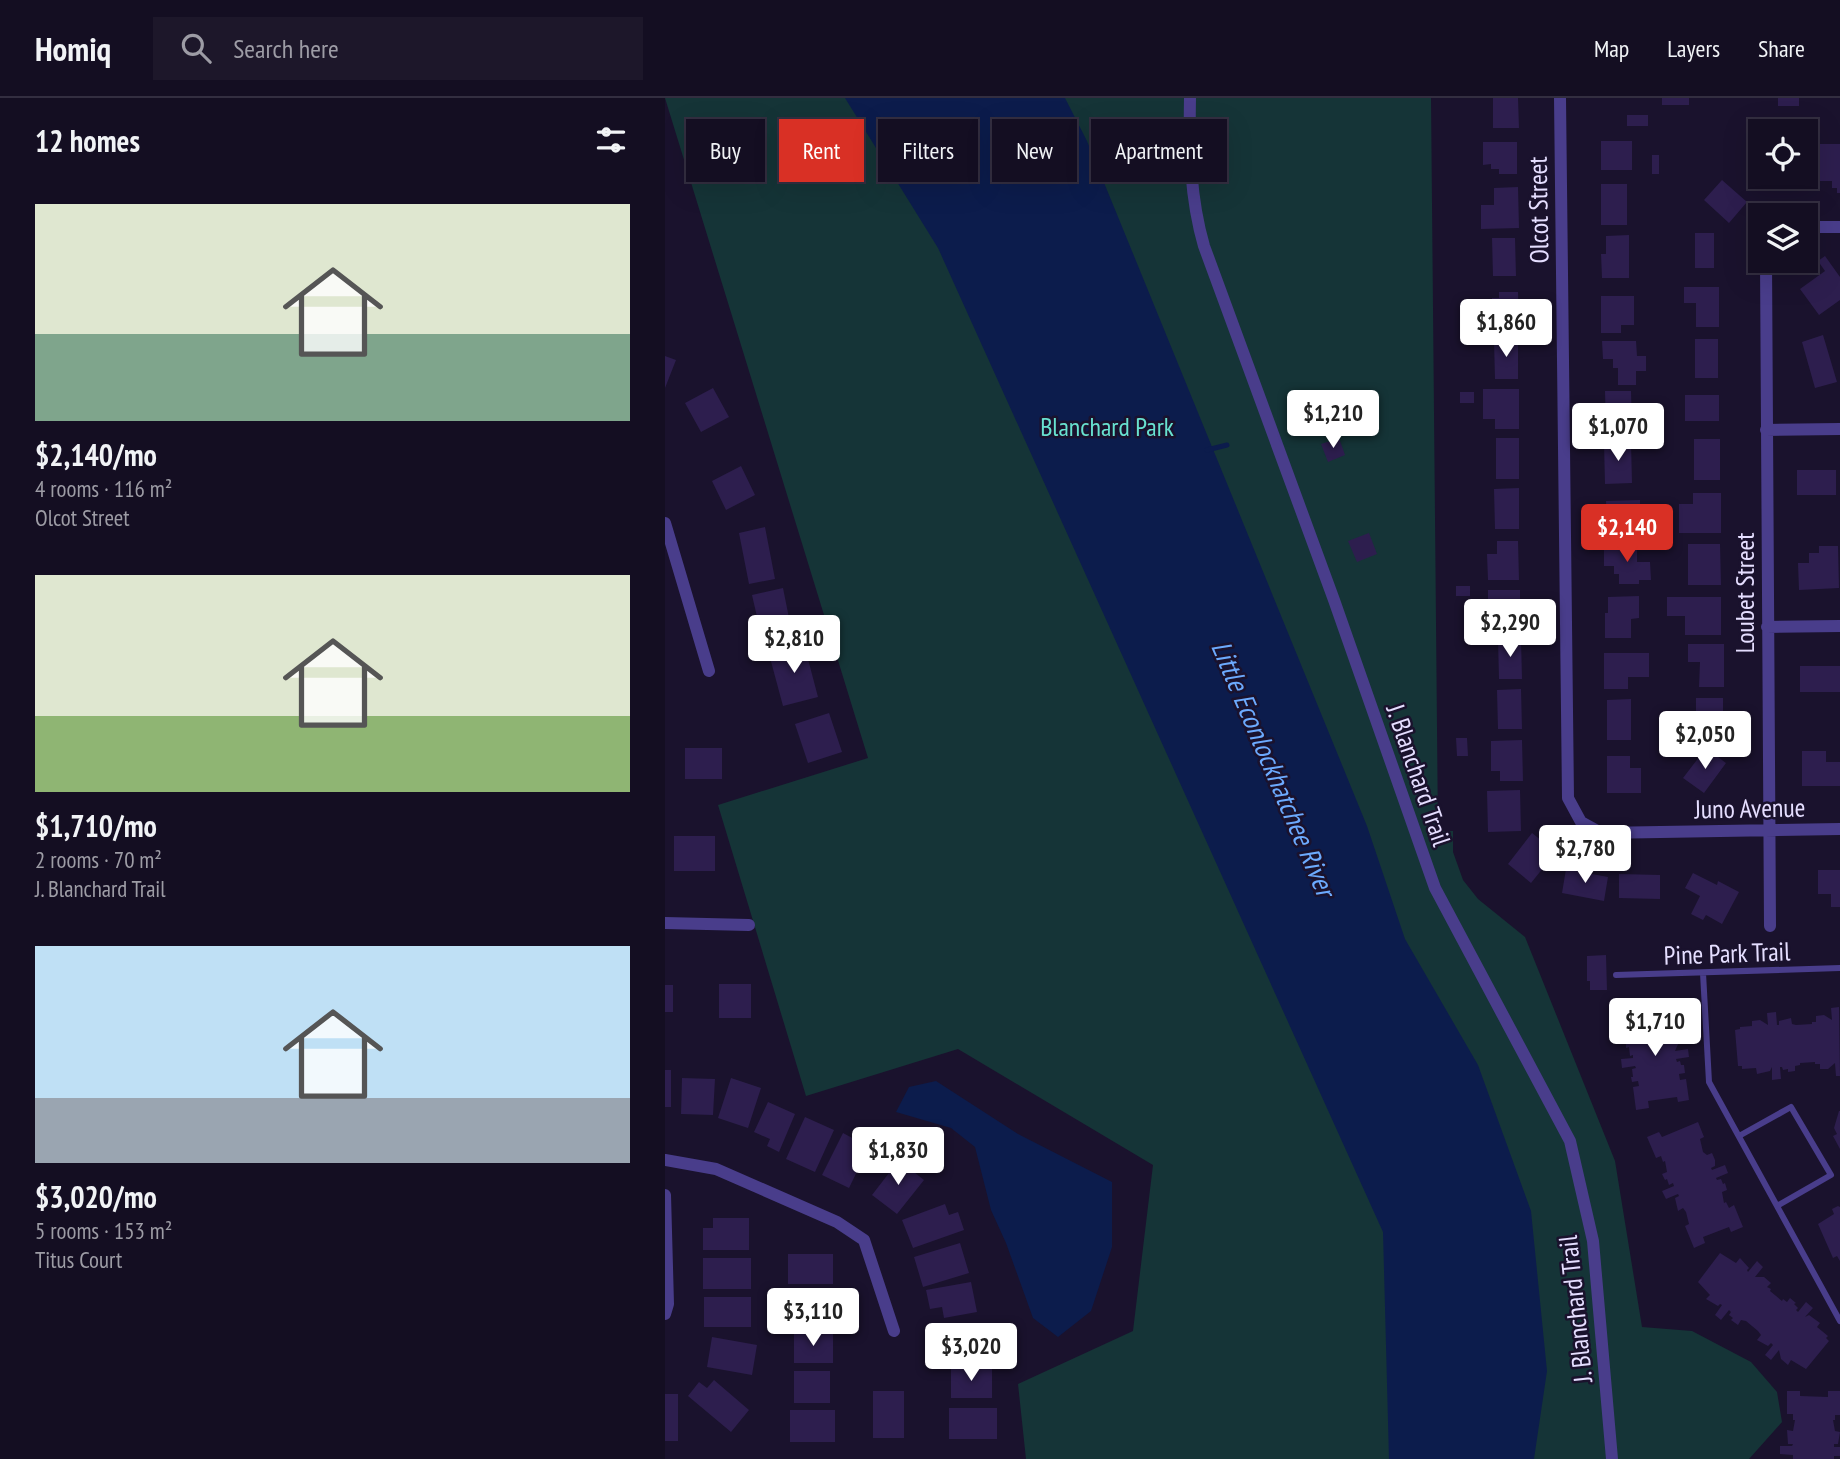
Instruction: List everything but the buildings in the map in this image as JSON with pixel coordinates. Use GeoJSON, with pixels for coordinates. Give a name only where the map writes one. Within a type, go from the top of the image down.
{"type":"FeatureCollection","features":[{"type":"Feature","properties":{"kind":"street","name":"J. Blanchard Trail"},"geometry":{"type":"LineString","coordinates":[[1190,98],[1192,185],[1204,246],[1334,600],[1434,888],[1570,1141],[1593,1241],[1612,1459]]}},
{"type":"Feature","properties":{"kind":"street","name":"Olcot Street"},"geometry":{"type":"LineString","coordinates":[[1560,98],[1568,798],[1581,822]]}},
{"type":"Feature","properties":{"kind":"street"},"geometry":{"type":"LineString","coordinates":[[1818,228],[1840,227]]}},
{"type":"Feature","properties":{"kind":"street","name":"Loubet Street"},"geometry":{"type":"LineString","coordinates":[[1766,273],[1770,926]]}},
{"type":"Feature","properties":{"kind":"street"},"geometry":{"type":"LineString","coordinates":[[1766,430],[1840,429]]}},
{"type":"Feature","properties":{"kind":"street"},"geometry":{"type":"LineString","coordinates":[[665,523],[709,671]]}},
{"type":"Feature","properties":{"kind":"street"},"geometry":{"type":"LineString","coordinates":[[1767,627],[1840,626]]}},
{"type":"Feature","properties":{"kind":"street","name":"Juno Avenue"},"geometry":{"type":"LineString","coordinates":[[1581,822],[1601,833],[1840,829]]}},
{"type":"Feature","properties":{"kind":"street"},"geometry":{"type":"LineString","coordinates":[[665,923],[749,925]]}},
{"type":"Feature","properties":{"kind":"street"},"geometry":{"type":"LineString","coordinates":[[665,1160],[716,1169],[837,1222],[864,1240],[894,1331]]}},
{"type":"Feature","properties":{"kind":"street"},"geometry":{"type":"LineString","coordinates":[[665,1195],[668,1304],[665,1314]]}},
{"type":"Feature","properties":{"kind":"lane","name":"Pine Park Trail"},"geometry":{"type":"LineString","coordinates":[[1616,975],[1840,968]]}},
{"type":"Feature","properties":{"kind":"lane"},"geometry":{"type":"LineString","coordinates":[[1703,973],[1709,1082],[1840,1321]]}},
{"type":"Feature","properties":{"kind":"lane"},"geometry":{"type":"LineString","coordinates":[[1739,1136],[1791,1107],[1831,1175],[1777,1206]]}},
{"type":"Feature","properties":{"kind":"green space","name":"Blanchard Park"},"geometry":{"type":"Polygon","coordinates":[[[665,98],[1431,98],[1438,831],[1453,831],[1453,852],[1463,880],[1478,899],[1525,937],[1615,1161],[1642,1327],[1692,1331],[1751,1362],[1777,1392],[1782,1422],[1749,1459],[1026,1459],[1018,1384],[1133,1331],[1153,1165],[958,1049],[806,1096],[718,805],[868,758],[691,182],[765,182],[765,119],[686,119],[686,166],[665,98]]]}},
{"type":"Feature","properties":{"kind":"water","name":"Little Econlockhatchee River"},"geometry":{"type":"Polygon","coordinates":[[[845,98],[1065,98],[1076,119],[992,119],[992,182],[1077,182],[1077,121],[1087,141],[1091,151],[1091,182],[1104,182],[1367,826],[1405,939],[1478,1065],[1531,1211],[1547,1371],[1534,1459],[1389,1459],[1383,1232],[938,248],[897,182],[978,182],[978,119],[878,119],[878,151],[864,129],[864,119],[858,119],[845,98]]]}},
{"type":"Feature","properties":{"kind":"water"},"geometry":{"type":"Polygon","coordinates":[[[936,1081],[1018,1134],[1112,1182],[1112,1247],[1091,1311],[1058,1337],[1033,1318],[991,1210],[975,1147],[951,1128],[896,1112],[909,1087],[936,1081]]]}},
{"type":"Feature","properties":{"kind":"waterway"},"geometry":{"type":"LineString","coordinates":[[1207,450],[1227,445]]}}]}
